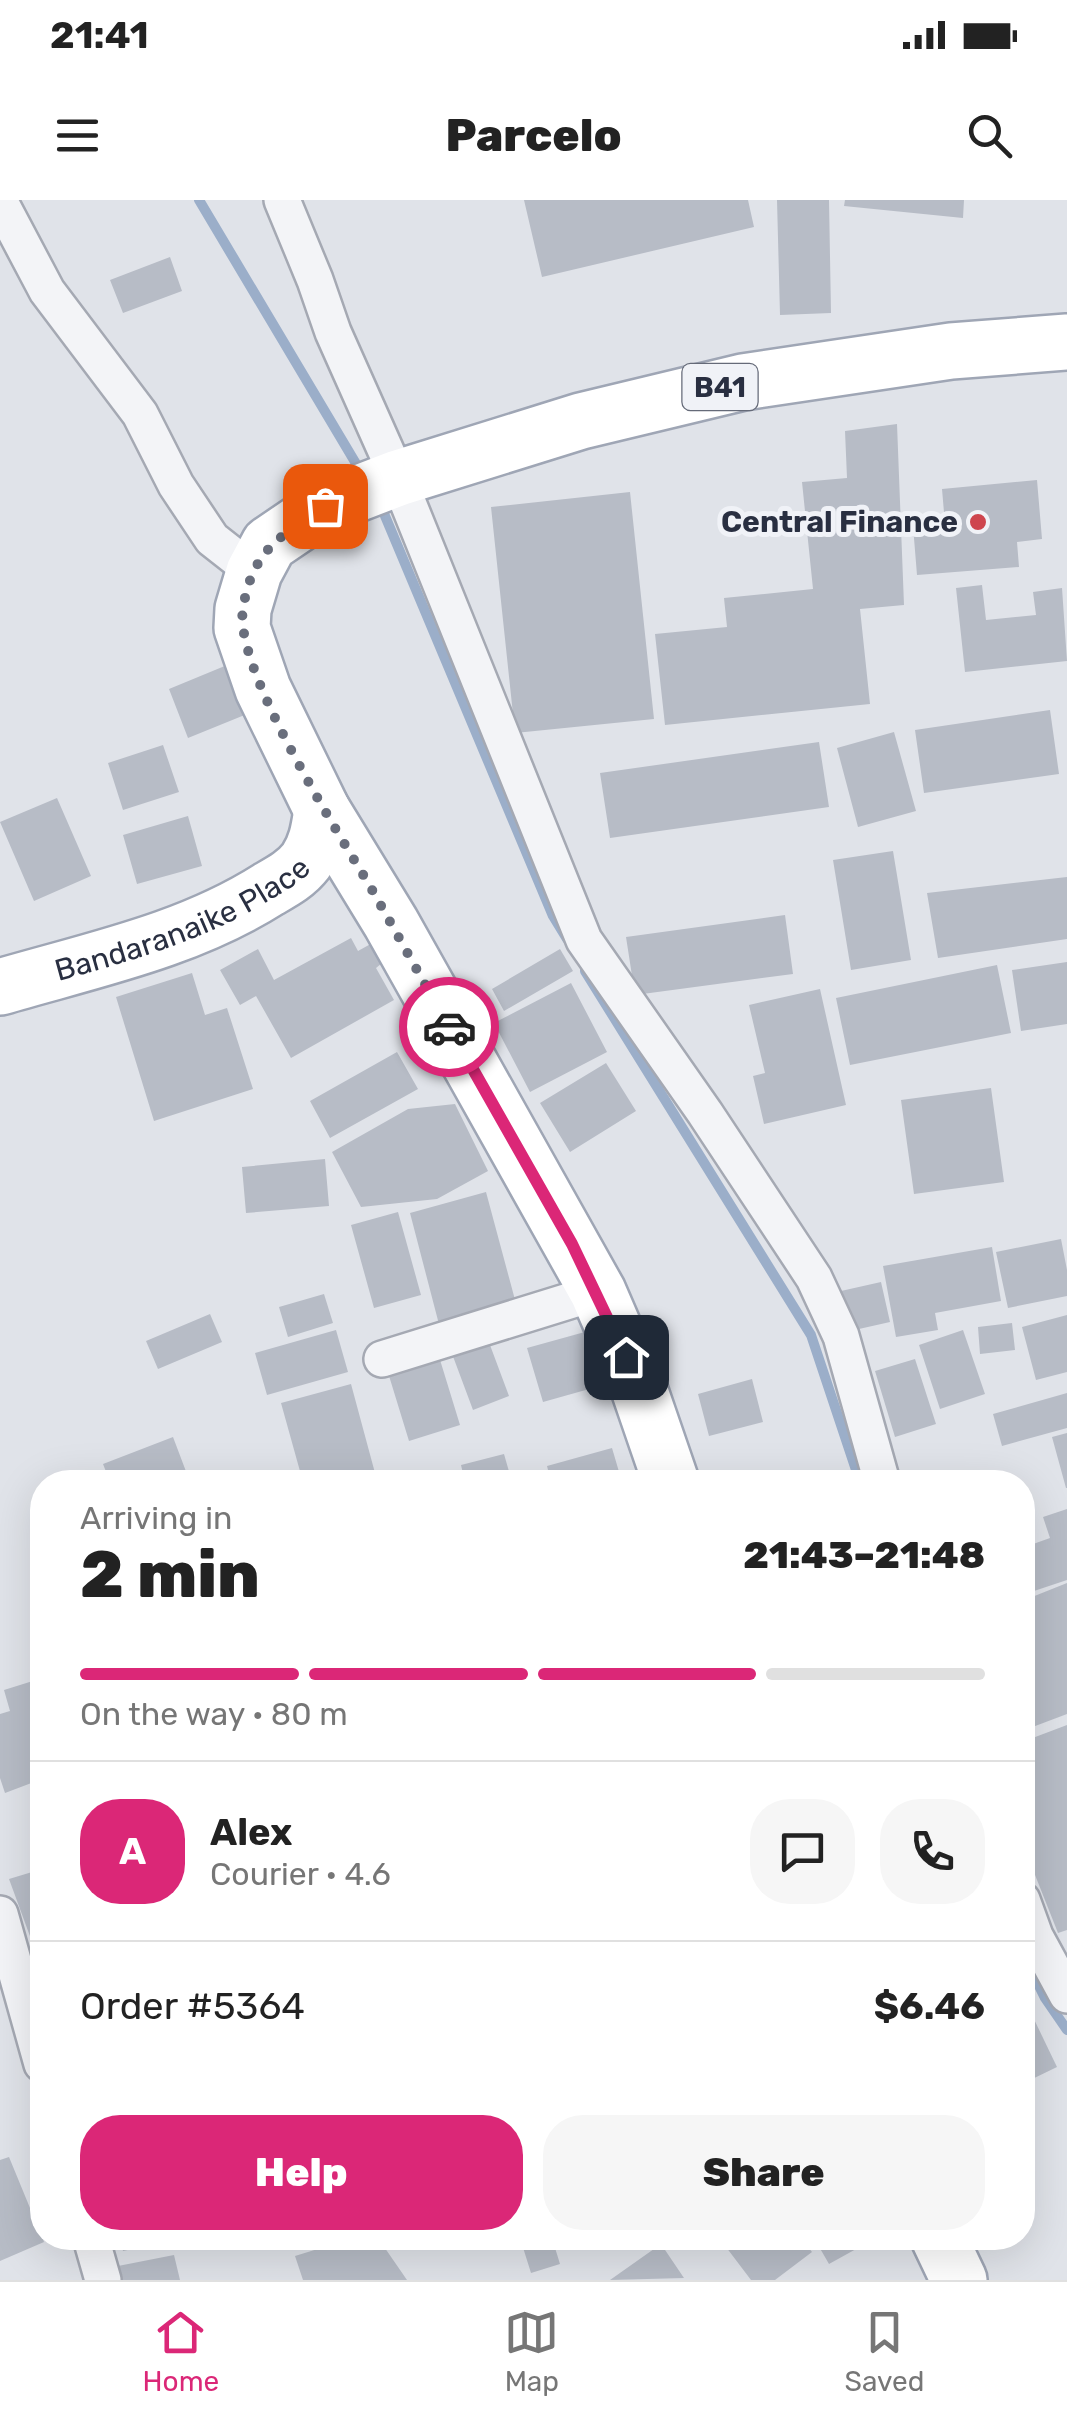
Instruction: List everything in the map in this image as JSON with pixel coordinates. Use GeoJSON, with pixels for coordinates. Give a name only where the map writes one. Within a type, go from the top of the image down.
{"type":"FeatureCollection","features":[{"type":"Feature","properties":{"kind":"main road","name":"B41"},"geometry":{"type":"LineString","coordinates":[[322,810],[257,676],[242,628],[243,608],[254,572],[269,544],[325,506],[581,421],[743,382],[951,350],[1067,342]]}},
{"type":"Feature","properties":{"kind":"main road","name":"Bandaranaike Place"},"geometry":{"type":"LineString","coordinates":[[0,987],[170,938],[250,901],[296,872],[308,858],[318,839],[322,810]]}},
{"type":"Feature","properties":{"kind":"main road"},"geometry":{"type":"LineString","coordinates":[[322,810],[383,910],[598,1292],[636,1380],[667,1470]]}},
{"type":"Feature","properties":{"kind":"main road"},"geometry":{"type":"LineString","coordinates":[[944,2250],[960,2280]]}},
{"type":"Feature","properties":{"kind":"street"},"geometry":{"type":"LineString","coordinates":[[282,200],[391,481],[584,940],[814,1278],[841,1336],[879,1470]]}},
{"type":"Feature","properties":{"kind":"street"},"geometry":{"type":"LineString","coordinates":[[0,202],[47,291],[140,414],[176,484],[212,539],[254,572]]}},
{"type":"Feature","properties":{"kind":"street"},"geometry":{"type":"LineString","coordinates":[[382,1359],[598,1292]]}},
{"type":"Feature","properties":{"kind":"street"},"geometry":{"type":"LineString","coordinates":[[0,1914],[30,2021]]}},
{"type":"Feature","properties":{"kind":"street"},"geometry":{"type":"LineString","coordinates":[[1035,1936],[1067,1995]]}},
{"type":"Feature","properties":{"kind":"street"},"geometry":{"type":"LineString","coordinates":[[94,2250],[103,2280]]}},
{"type":"Feature","properties":{"kind":"building"},"geometry":{"type":"Polygon","coordinates":[[[524,200],[748,200],[754,227],[542,277],[524,200]]]}},
{"type":"Feature","properties":{"kind":"building"},"geometry":{"type":"Polygon","coordinates":[[[777,200],[829,200],[831,313],[780,315],[777,200]]]}},
{"type":"Feature","properties":{"kind":"building"},"geometry":{"type":"Polygon","coordinates":[[[845,200],[964,200],[963,218],[844,206],[845,200]]]}},
{"type":"Feature","properties":{"kind":"building"},"geometry":{"type":"Polygon","coordinates":[[[170,257],[182,291],[123,313],[110,280],[170,257]]]}},
{"type":"Feature","properties":{"kind":"building"},"geometry":{"type":"Polygon","coordinates":[[[897,424],[904,605],[860,609],[870,704],[665,725],[655,634],[727,627],[724,598],[813,589],[802,482],[847,478],[845,431],[897,424]]]}},
{"type":"Feature","properties":{"kind":"building"},"geometry":{"type":"Polygon","coordinates":[[[1037,480],[1042,539],[1017,542],[1019,567],[917,575],[913,526],[945,524],[942,489],[1037,480]]]}},
{"type":"Feature","properties":{"kind":"building"},"geometry":{"type":"Polygon","coordinates":[[[630,492],[654,719],[515,733],[491,507],[630,492]]]}},
{"type":"Feature","properties":{"kind":"building"},"geometry":{"type":"Polygon","coordinates":[[[982,585],[986,620],[1036,615],[1033,592],[1062,588],[1067,661],[965,672],[956,588],[982,585]]]}},
{"type":"Feature","properties":{"kind":"building"},"geometry":{"type":"Polygon","coordinates":[[[232,663],[252,712],[188,738],[169,689],[232,663]]]}},
{"type":"Feature","properties":{"kind":"building"},"geometry":{"type":"Polygon","coordinates":[[[1050,710],[1059,774],[924,793],[915,730],[1050,710]]]}},
{"type":"Feature","properties":{"kind":"building"},"geometry":{"type":"Polygon","coordinates":[[[894,732],[916,811],[858,827],[837,748],[894,732]]]}},
{"type":"Feature","properties":{"kind":"building"},"geometry":{"type":"Polygon","coordinates":[[[819,742],[829,807],[610,838],[600,773],[819,742]]]}},
{"type":"Feature","properties":{"kind":"building"},"geometry":{"type":"Polygon","coordinates":[[[163,745],[179,792],[123,810],[108,763],[163,745]]]}},
{"type":"Feature","properties":{"kind":"building"},"geometry":{"type":"Polygon","coordinates":[[[57,798],[91,876],[34,901],[0,822],[57,798]]]}},
{"type":"Feature","properties":{"kind":"building"},"geometry":{"type":"Polygon","coordinates":[[[188,816],[202,866],[137,884],[123,835],[188,816]]]}},
{"type":"Feature","properties":{"kind":"building"},"geometry":{"type":"Polygon","coordinates":[[[893,851],[911,960],[851,970],[833,860],[893,851]]]}},
{"type":"Feature","properties":{"kind":"building"},"geometry":{"type":"Polygon","coordinates":[[[1067,877],[1067,939],[938,958],[927,893],[1067,877]]]}},
{"type":"Feature","properties":{"kind":"building"},"geometry":{"type":"Polygon","coordinates":[[[785,915],[793,974],[635,995],[626,937],[785,915]]]}},
{"type":"Feature","properties":{"kind":"building"},"geometry":{"type":"Polygon","coordinates":[[[351,938],[358,951],[376,941],[387,959],[376,968],[394,1000],[291,1058],[256,996],[240,1005],[220,970],[258,949],[274,980],[351,938]]]}},
{"type":"Feature","properties":{"kind":"building"},"geometry":{"type":"Polygon","coordinates":[[[560,949],[573,971],[504,1011],[492,989],[560,949]]]}},
{"type":"Feature","properties":{"kind":"building"},"geometry":{"type":"Polygon","coordinates":[[[1067,962],[1067,1024],[1021,1031],[1012,970],[1067,962]]]}},
{"type":"Feature","properties":{"kind":"building"},"geometry":{"type":"Polygon","coordinates":[[[997,965],[1011,1033],[850,1065],[836,998],[997,965]]]}},
{"type":"Feature","properties":{"kind":"building"},"geometry":{"type":"Polygon","coordinates":[[[192,973],[205,1015],[227,1008],[253,1089],[154,1121],[116,997],[192,973]]]}},
{"type":"Feature","properties":{"kind":"building"},"geometry":{"type":"Polygon","coordinates":[[[571,983],[607,1052],[530,1092],[494,1023],[571,983]]]}},
{"type":"Feature","properties":{"kind":"building"},"geometry":{"type":"Polygon","coordinates":[[[820,989],[846,1105],[764,1124],[753,1076],[765,1073],[749,1005],[820,989]]]}},
{"type":"Feature","properties":{"kind":"building"},"geometry":{"type":"Polygon","coordinates":[[[397,1052],[418,1089],[330,1138],[310,1101],[397,1052]]]}},
{"type":"Feature","properties":{"kind":"building"},"geometry":{"type":"Polygon","coordinates":[[[606,1063],[636,1111],[570,1152],[540,1103],[606,1063]]]}},
{"type":"Feature","properties":{"kind":"building"},"geometry":{"type":"Polygon","coordinates":[[[991,1088],[1004,1182],[914,1194],[901,1100],[991,1088]]]}},
{"type":"Feature","properties":{"kind":"building"},"geometry":{"type":"Polygon","coordinates":[[[455,1104],[488,1171],[437,1199],[361,1207],[332,1152],[408,1109],[455,1104]]]}},
{"type":"Feature","properties":{"kind":"building"},"geometry":{"type":"Polygon","coordinates":[[[325,1159],[329,1206],[246,1213],[242,1167],[325,1159]]]}},
{"type":"Feature","properties":{"kind":"building"},"geometry":{"type":"Polygon","coordinates":[[[486,1192],[518,1311],[441,1332],[410,1213],[486,1192]]]}},
{"type":"Feature","properties":{"kind":"building"},"geometry":{"type":"Polygon","coordinates":[[[398,1212],[421,1295],[374,1308],[351,1225],[398,1212]]]}},
{"type":"Feature","properties":{"kind":"building"},"geometry":{"type":"Polygon","coordinates":[[[1061,1239],[1067,1296],[1008,1308],[996,1252],[1061,1239]]]}},
{"type":"Feature","properties":{"kind":"building"},"geometry":{"type":"Polygon","coordinates":[[[992,1247],[1001,1301],[935,1313],[938,1330],[896,1337],[883,1266],[992,1247]]]}},
{"type":"Feature","properties":{"kind":"building"},"geometry":{"type":"Polygon","coordinates":[[[881,1282],[890,1322],[850,1331],[841,1291],[881,1282]]]}},
{"type":"Feature","properties":{"kind":"building"},"geometry":{"type":"Polygon","coordinates":[[[324,1294],[333,1323],[288,1337],[279,1307],[324,1294]]]}},
{"type":"Feature","properties":{"kind":"building"},"geometry":{"type":"Polygon","coordinates":[[[210,1314],[222,1342],[158,1369],[146,1341],[210,1314]]]}},
{"type":"Feature","properties":{"kind":"building"},"geometry":{"type":"Polygon","coordinates":[[[1067,1315],[1067,1372],[1036,1380],[1022,1327],[1067,1315]]]}},
{"type":"Feature","properties":{"kind":"building"},"geometry":{"type":"Polygon","coordinates":[[[1012,1323],[1015,1350],[980,1354],[978,1327],[1012,1323]]]}},
{"type":"Feature","properties":{"kind":"building"},"geometry":{"type":"Polygon","coordinates":[[[336,1330],[348,1372],[267,1395],[255,1353],[336,1330]]]}},
{"type":"Feature","properties":{"kind":"building"},"geometry":{"type":"Polygon","coordinates":[[[592,1330],[607,1384],[543,1402],[527,1348],[592,1330]]]}},
{"type":"Feature","properties":{"kind":"building"},"geometry":{"type":"Polygon","coordinates":[[[963,1330],[985,1394],[940,1409],[919,1345],[963,1330]]]}},
{"type":"Feature","properties":{"kind":"building"},"geometry":{"type":"Polygon","coordinates":[[[487,1337],[509,1396],[473,1410],[451,1351],[487,1337]]]}},
{"type":"Feature","properties":{"kind":"building"},"geometry":{"type":"Polygon","coordinates":[[[437,1350],[460,1425],[409,1441],[386,1366],[437,1350]]]}},
{"type":"Feature","properties":{"kind":"building"},"geometry":{"type":"Polygon","coordinates":[[[915,1359],[936,1424],[895,1437],[875,1371],[915,1359]]]}},
{"type":"Feature","properties":{"kind":"building"},"geometry":{"type":"Polygon","coordinates":[[[752,1379],[763,1422],[709,1436],[698,1394],[752,1379]]]}},
{"type":"Feature","properties":{"kind":"building"},"geometry":{"type":"Polygon","coordinates":[[[351,1384],[374,1470],[300,1470],[281,1403],[351,1384]]]}},
{"type":"Feature","properties":{"kind":"building"},"geometry":{"type":"Polygon","coordinates":[[[1067,1393],[1067,1428],[1002,1446],[993,1414],[1067,1393]]]}},
{"type":"Feature","properties":{"kind":"building"},"geometry":{"type":"Polygon","coordinates":[[[1067,1433],[1067,1488],[1066,1488],[1052,1437],[1067,1433]]]}},
{"type":"Feature","properties":{"kind":"building"},"geometry":{"type":"Polygon","coordinates":[[[173,1437],[185,1470],[105,1470],[103,1464],[173,1437]]]}},
{"type":"Feature","properties":{"kind":"building"},"geometry":{"type":"Polygon","coordinates":[[[612,1448],[618,1470],[548,1470],[547,1466],[612,1448]]]}},
{"type":"Feature","properties":{"kind":"building"},"geometry":{"type":"Polygon","coordinates":[[[504,1454],[509,1470],[462,1470],[461,1465],[504,1454]]]}},
{"type":"Feature","properties":{"kind":"building"},"geometry":{"type":"Polygon","coordinates":[[[1067,1509],[1067,1580],[1035,1591],[1035,1543],[1050,1538],[1043,1517],[1067,1509]]]}},
{"type":"Feature","properties":{"kind":"building"},"geometry":{"type":"Polygon","coordinates":[[[1067,1583],[1067,1714],[1035,1726],[1035,1596],[1067,1583]]]}},
{"type":"Feature","properties":{"kind":"building"},"geometry":{"type":"Polygon","coordinates":[[[30,1682],[30,1784],[5,1793],[0,1778],[0,1714],[10,1711],[4,1690],[30,1682]]]}},
{"type":"Feature","properties":{"kind":"building"},"geometry":{"type":"Polygon","coordinates":[[[1067,1725],[1067,1930],[1058,1933],[1035,1875],[1035,1737],[1067,1725]]]}},
{"type":"Feature","properties":{"kind":"building"},"geometry":{"type":"Polygon","coordinates":[[[30,1873],[30,1936],[9,1879],[30,1873]]]}},
{"type":"Feature","properties":{"kind":"building"},"geometry":{"type":"Polygon","coordinates":[[[1035,2021],[1057,2067],[1035,2078],[1035,2021]]]}},
{"type":"Feature","properties":{"kind":"building"},"geometry":{"type":"Polygon","coordinates":[[[9,2157],[30,2208],[30,2248],[0,2261],[0,2160],[9,2157]]]}},
{"type":"Feature","properties":{"kind":"building"},"geometry":{"type":"Polygon","coordinates":[[[314,2250],[386,2250],[407,2280],[303,2280],[295,2256],[314,2250]]]}},
{"type":"Feature","properties":{"kind":"building"},"geometry":{"type":"Polygon","coordinates":[[[524,2250],[556,2250],[560,2264],[531,2273],[524,2250]]]}},
{"type":"Feature","properties":{"kind":"building"},"geometry":{"type":"Polygon","coordinates":[[[652,2250],[665,2250],[684,2278],[610,2280],[652,2250]]]}},
{"type":"Feature","properties":{"kind":"building"},"geometry":{"type":"Polygon","coordinates":[[[728,2250],[812,2252],[775,2280],[751,2280],[728,2250]]]}},
{"type":"Feature","properties":{"kind":"building"},"geometry":{"type":"Polygon","coordinates":[[[821,2250],[854,2250],[829,2264],[821,2250]]]}},
{"type":"Feature","properties":{"kind":"building"},"geometry":{"type":"Polygon","coordinates":[[[174,2255],[180,2280],[121,2280],[118,2266],[174,2255]]]}},
{"type":"Feature","properties":{"kind":"waterway"},"geometry":{"type":"LineString","coordinates":[[199,200],[361,472]]}},
{"type":"Feature","properties":{"kind":"waterway"},"geometry":{"type":"LineString","coordinates":[[380,504],[553,916],[567,939]]}},
{"type":"Feature","properties":{"kind":"waterway"},"geometry":{"type":"LineString","coordinates":[[585,971],[811,1335],[856,1470]]}},
{"type":"Feature","properties":{"kind":"waterway"},"geometry":{"type":"LineString","coordinates":[[1035,1978],[1067,2030]]}},
{"type":"Feature","properties":{"kind":"way so far"},"geometry":{"type":"LineString","coordinates":[[325,506],[269,544],[254,572],[243,608],[242,628],[251,662],[322,810],[449,1027]]}},
{"type":"Feature","properties":{"kind":"place","name":"Central Finance"},"geometry":{"type":"Point","coordinates":[978,522]}},
{"type":"Feature","properties":{"kind":"route"},"geometry":{"type":"LineString","coordinates":[[449,1027],[598,1292],[626,1357]]}}]}
